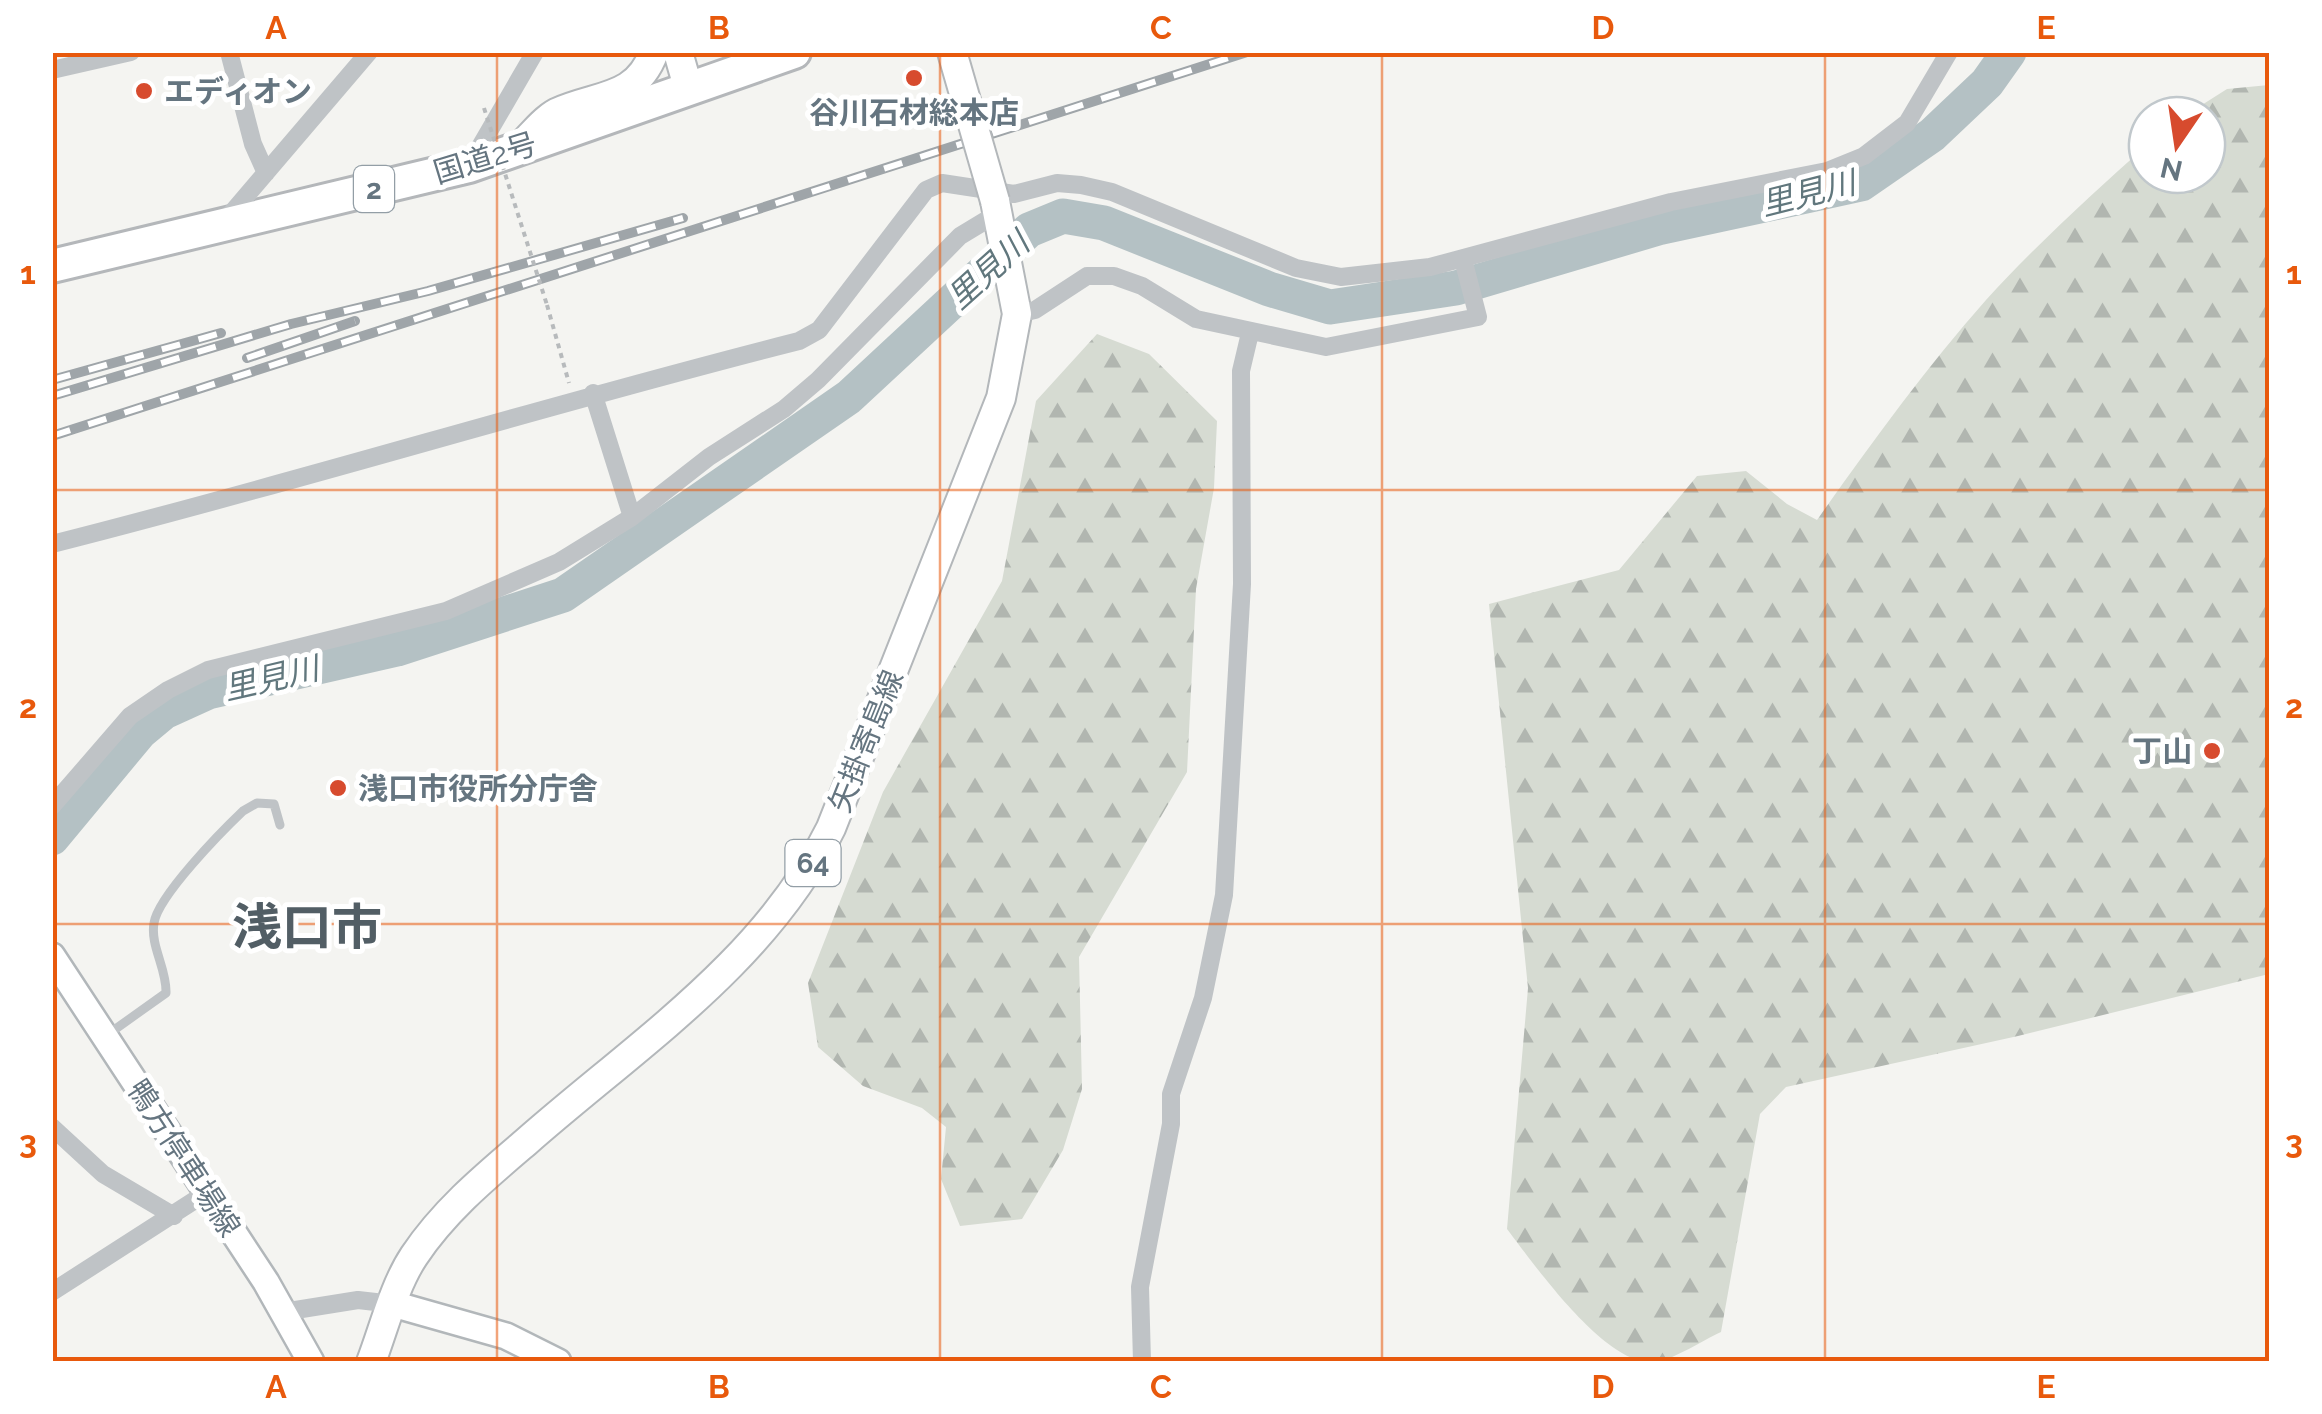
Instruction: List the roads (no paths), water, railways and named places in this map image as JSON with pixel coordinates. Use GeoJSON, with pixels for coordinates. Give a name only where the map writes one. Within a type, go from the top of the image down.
{"type":"FeatureCollection","features":[{"type":"Feature","properties":{"kind":"highway","name":"国道2号"},"geometry":{"type":"LineString","coordinates":[[52,266],[468,166],[794,52]]}},
{"type":"Feature","properties":{"kind":"main road"},"geometry":{"type":"LineString","coordinates":[[516,151],[554,114],[631,89],[647,71],[654,52]]}},
{"type":"Feature","properties":{"kind":"main road"},"geometry":{"type":"LineString","coordinates":[[678,52],[688,87]]}},
{"type":"Feature","properties":{"kind":"main road","name":"64"},"geometry":{"type":"LineString","coordinates":[[952,52],[998,213]]}},
{"type":"Feature","properties":{"kind":"main road","name":"矢掛寄島線"},"geometry":{"type":"LineString","coordinates":[[370,1362],[412,1258],[459,1201],[735,960],[784,907],[809,871],[983,453],[1001,398],[1016,301],[998,213]]}},
{"type":"Feature","properties":{"kind":"main road","name":"鴨方停車場線"},"geometry":{"type":"LineString","coordinates":[[52,956],[283,1312],[311,1362]]}},
{"type":"Feature","properties":{"kind":"main road"},"geometry":{"type":"LineString","coordinates":[[393,1304],[506,1336],[558,1362]]}},
{"type":"Feature","properties":{"kind":"street"},"geometry":{"type":"LineString","coordinates":[[52,70],[131,52]]}},
{"type":"Feature","properties":{"kind":"street"},"geometry":{"type":"LineString","coordinates":[[229,52],[266,173]]}},
{"type":"Feature","properties":{"kind":"street"},"geometry":{"type":"LineString","coordinates":[[218,229],[369,52]]}},
{"type":"Feature","properties":{"kind":"street"},"geometry":{"type":"LineString","coordinates":[[468,166],[535,52]]}},
{"type":"Feature","properties":{"kind":"street"},"geometry":{"type":"LineString","coordinates":[[52,544],[156,520],[593,393],[798,341],[819,330],[926,190],[942,182],[1014,194],[1057,183],[1112,192],[1296,268],[1341,278],[1463,259],[1671,202],[1827,171],[1864,156],[1907,123],[1949,52]]}},
{"type":"Feature","properties":{"kind":"street"},"geometry":{"type":"LineString","coordinates":[[52,806],[130,716],[168,690],[208,670],[446,611],[559,562],[632,517],[710,457],[784,409],[818,380],[960,236],[998,213]]}},
{"type":"Feature","properties":{"kind":"street"},"geometry":{"type":"LineString","coordinates":[[1016,301],[1035,310],[1087,276],[1114,276],[1142,286],[1196,319],[1326,347],[1478,317],[1463,259]]}},
{"type":"Feature","properties":{"kind":"street"},"geometry":{"type":"LineString","coordinates":[[1142,1362],[1140,1287],[1171,1124],[1170,1094],[1203,998],[1224,894],[1241,620],[1241,370],[1250,333]]}},
{"type":"Feature","properties":{"kind":"street"},"geometry":{"type":"LineString","coordinates":[[593,393],[632,517]]}},
{"type":"Feature","properties":{"kind":"street"},"geometry":{"type":"LineString","coordinates":[[52,1127],[103,1174],[174,1216]]}},
{"type":"Feature","properties":{"kind":"street"},"geometry":{"type":"LineString","coordinates":[[52,1292],[206,1193]]}},
{"type":"Feature","properties":{"kind":"street"},"geometry":{"type":"LineString","coordinates":[[283,1312],[358,1300],[393,1304]]}},
{"type":"Feature","properties":{"kind":"lane"},"geometry":{"type":"LineString","coordinates":[[105,1037],[166,993],[166,976],[154,939],[160,907],[243,810],[257,803],[274,804],[280,824]]}},
{"type":"Feature","properties":{"kind":"waterway","name":"里見川"},"geometry":{"type":"LineString","coordinates":[[52,838],[140,732],[164,712],[208,692],[397,649],[563,595],[849,397],[1029,230],[1063,216],[1104,223],[1269,289],[1330,307],[1456,288],[1658,228],[1861,184],[1932,135],[1987,83],[2009,52]]}},
{"type":"Feature","properties":{"kind":"railway"},"geometry":{"type":"LineString","coordinates":[[52,436],[1247,52]]}},
{"type":"Feature","properties":{"kind":"railway"},"geometry":{"type":"LineString","coordinates":[[52,396],[291,324],[428,291],[683,218]]}},
{"type":"Feature","properties":{"kind":"railway"},"geometry":{"type":"LineString","coordinates":[[247,358],[355,321]]}},
{"type":"Feature","properties":{"kind":"railway"},"geometry":{"type":"LineString","coordinates":[[52,380],[221,333]]}},
{"type":"Feature","properties":{"kind":"place","name":"谷川石材総本店"},"geometry":{"type":"Point","coordinates":[914,78]}},
{"type":"Feature","properties":{"kind":"place","name":"エディオン"},"geometry":{"type":"Point","coordinates":[144,91]}},
{"type":"Feature","properties":{"kind":"place","name":"丁山"},"geometry":{"type":"Point","coordinates":[2212,751]}},
{"type":"Feature","properties":{"kind":"place","name":"浅口市役所分庁舎"},"geometry":{"type":"Point","coordinates":[338,788]}},
{"type":"Feature","properties":{"kind":"district","name":"浅口市"},"geometry":{"type":"Point","coordinates":[307,927]}}]}
